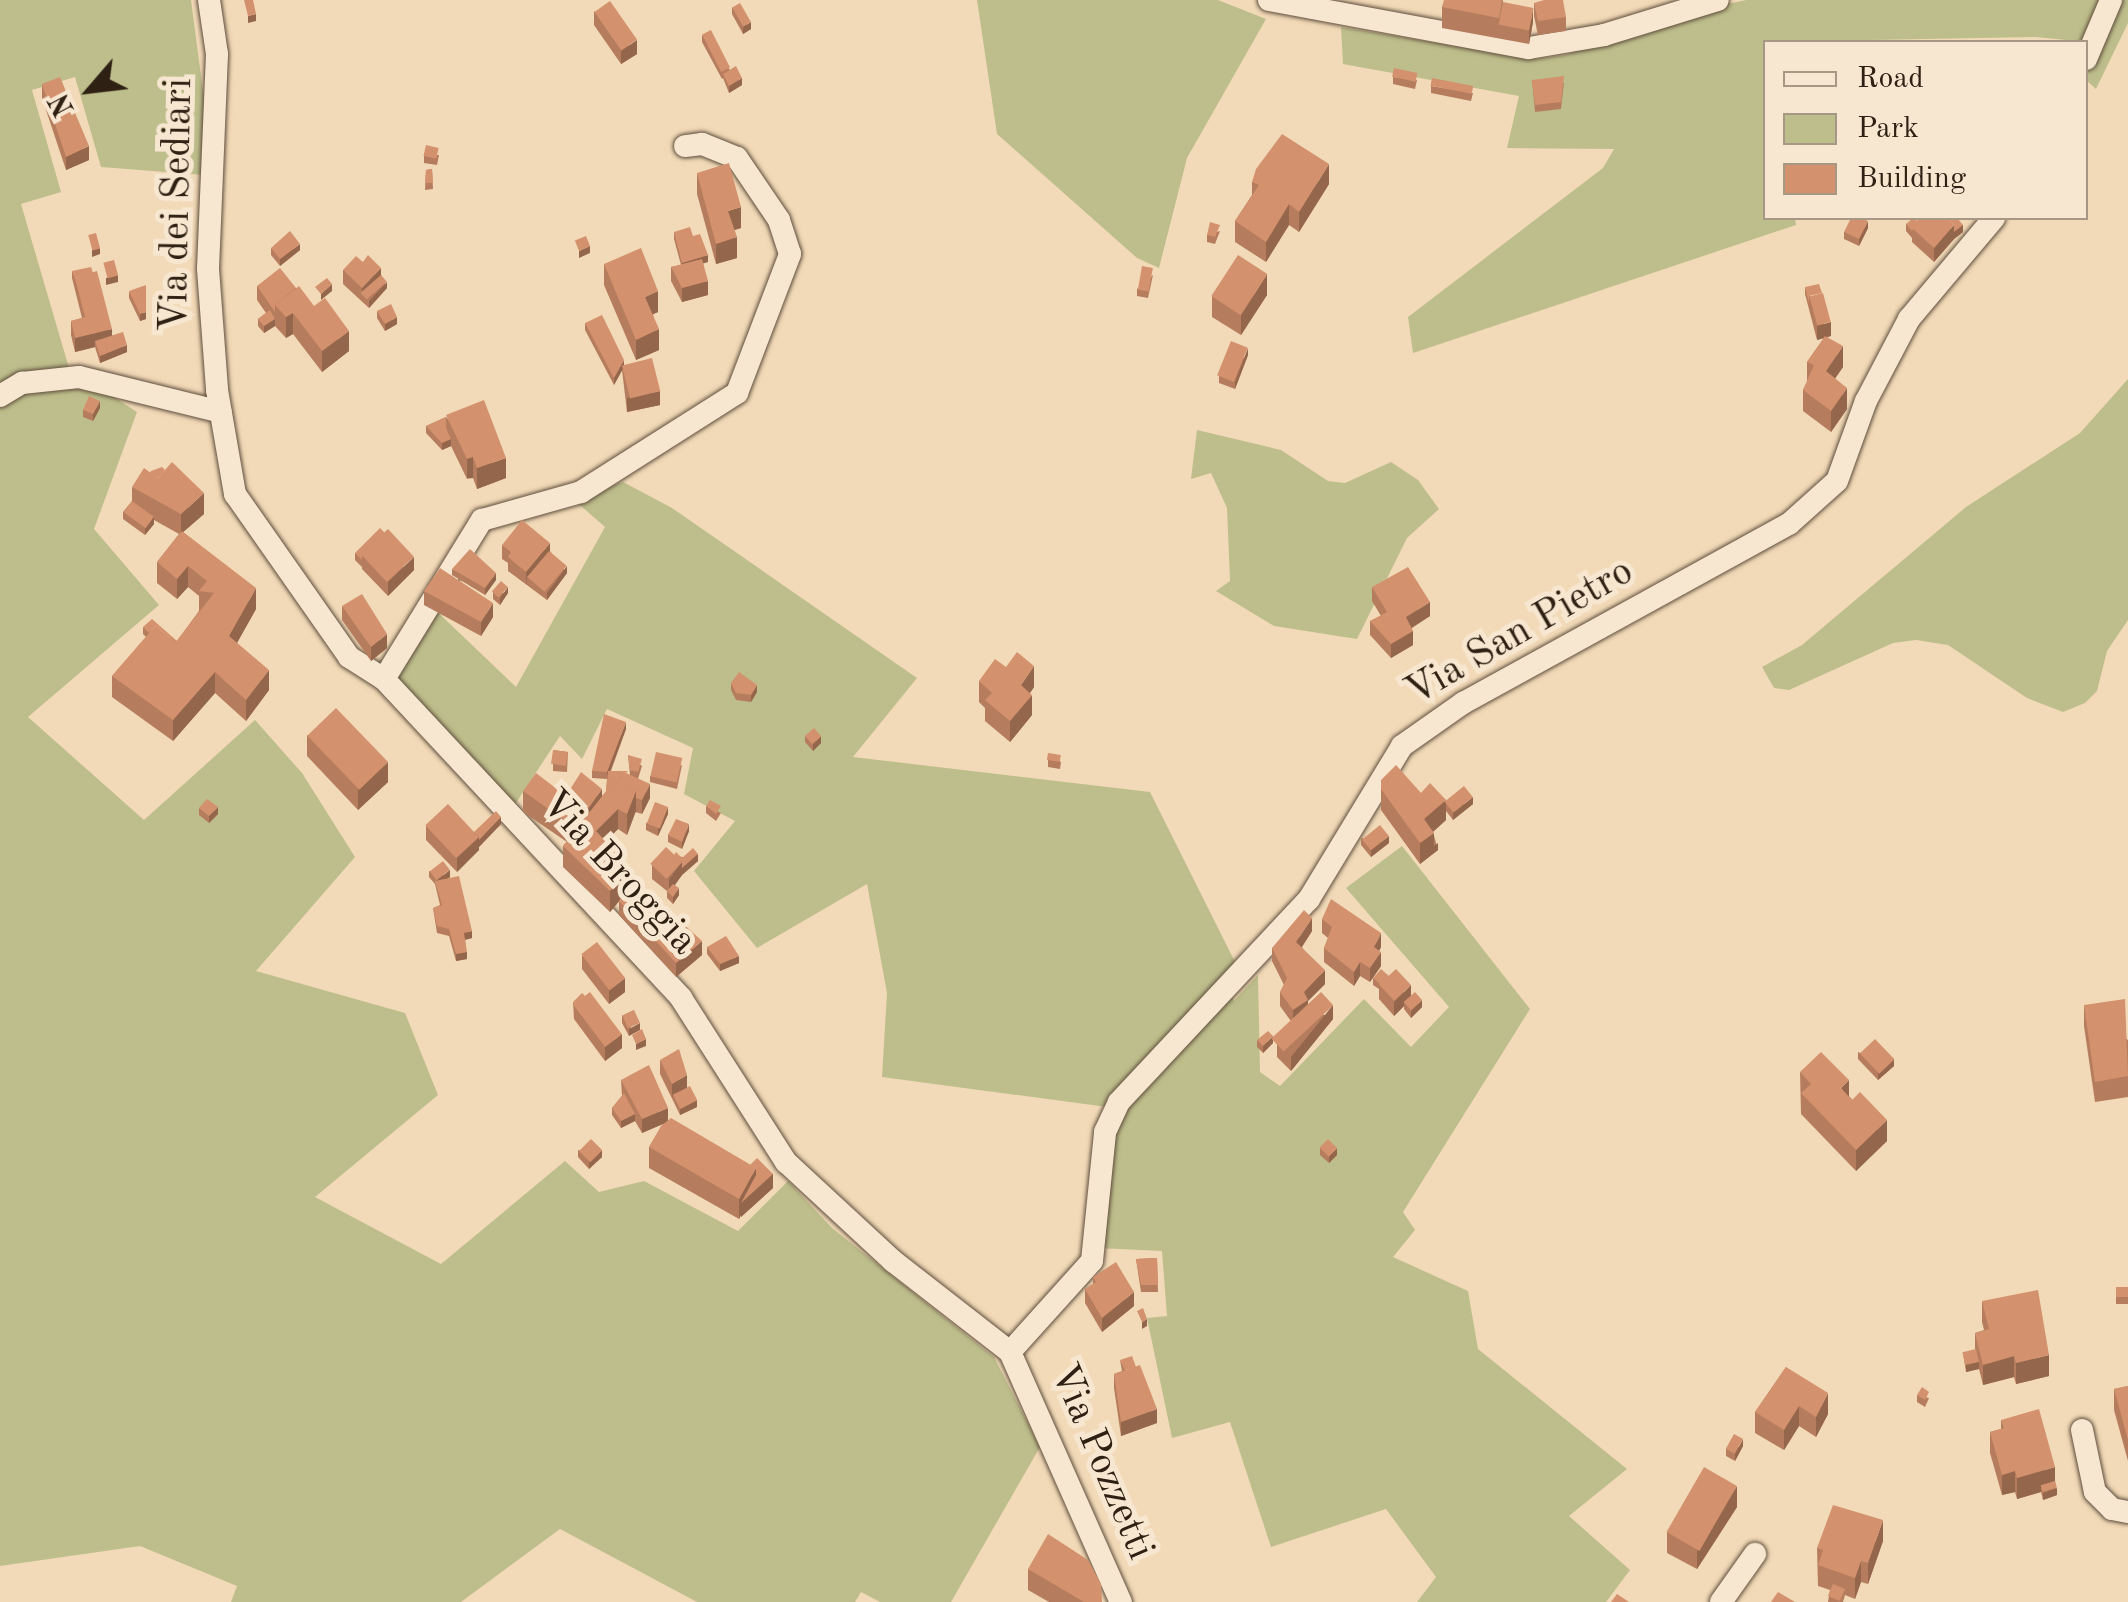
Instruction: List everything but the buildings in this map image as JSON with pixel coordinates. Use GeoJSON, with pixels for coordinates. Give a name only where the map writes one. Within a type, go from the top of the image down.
{"type":"FeatureCollection","features":[{"type":"Feature","properties":{"kind":"street","name":"Via dei Sediari"},"geometry":{"type":"LineString","coordinates":[[209,0],[217,54],[208,269],[221,412]]}},
{"type":"Feature","properties":{"kind":"street"},"geometry":{"type":"LineString","coordinates":[[1269,0],[1340,18],[1529,48],[1604,35],[1718,0]]}},
{"type":"Feature","properties":{"kind":"street"},"geometry":{"type":"LineString","coordinates":[[1340,18],[1370,0]]}},
{"type":"Feature","properties":{"kind":"street"},"geometry":{"type":"LineString","coordinates":[[2088,54],[2111,0]]}},
{"type":"Feature","properties":{"kind":"street"},"geometry":{"type":"LineString","coordinates":[[384,679],[482,520],[581,492],[737,392],[790,254],[779,220],[737,158],[702,144],[685,146]]}},
{"type":"Feature","properties":{"kind":"street","name":"Via San Pietro"},"geometry":{"type":"LineString","coordinates":[[1010,1352],[1092,1262],[1105,1132],[1119,1102],[1309,899],[1402,746],[1463,703],[1789,524],[1838,481],[1866,401],[1909,319],[1992,220]]}},
{"type":"Feature","properties":{"kind":"street"},"geometry":{"type":"LineString","coordinates":[[0,396],[22,383],[79,377],[221,412]]}},
{"type":"Feature","properties":{"kind":"street","name":"Via Broggia"},"geometry":{"type":"LineString","coordinates":[[221,412],[235,494],[349,657],[384,679],[681,998],[786,1162],[893,1260],[1010,1352]]}},
{"type":"Feature","properties":{"kind":"street","name":"Via Pozzetti"},"geometry":{"type":"LineString","coordinates":[[1010,1352],[1121,1602]]}},
{"type":"Feature","properties":{"kind":"street"},"geometry":{"type":"LineString","coordinates":[[2082,1430],[2095,1492],[2112,1509],[2128,1512]]}},
{"type":"Feature","properties":{"kind":"street"},"geometry":{"type":"LineString","coordinates":[[1720,1602],[1755,1554]]}},
{"type":"Feature","properties":{"kind":"green space"},"geometry":{"type":"Polygon","coordinates":[[[0,0],[191,0],[204,99],[204,175],[101,167],[75,77],[32,90],[61,192],[21,204],[69,368],[137,412],[94,529],[159,605],[28,717],[144,820],[255,720],[302,773],[355,857],[256,971],[405,1013],[438,1095],[315,1197],[441,1264],[565,1161],[599,1192],[644,1181],[738,1231],[788,1181],[832,1228],[994,1357],[1040,1447],[951,1602],[880,1602],[861,1592],[855,1602],[697,1602],[560,1529],[461,1602],[231,1602],[237,1586],[140,1546],[0,1566],[0,0]]]}},
{"type":"Feature","properties":{"kind":"green space"},"geometry":{"type":"Polygon","coordinates":[[[977,0],[1218,0],[1266,19],[1187,158],[1159,268],[1137,258],[997,134],[977,0]]]}},
{"type":"Feature","properties":{"kind":"green space"},"geometry":{"type":"Polygon","coordinates":[[[1746,0],[2128,0],[2128,23],[2096,89],[2088,82],[2088,40],[2036,37],[1763,40],[1763,220],[1795,220],[1796,225],[1413,353],[1408,317],[1603,168],[1614,149],[1507,148],[1519,96],[1343,64],[1341,27],[1533,59],[1565,55],[1667,17],[1746,0]]]}},
{"type":"Feature","properties":{"kind":"green space"},"geometry":{"type":"Polygon","coordinates":[[[2128,379],[2128,620],[2107,651],[2097,691],[2085,703],[2063,712],[2027,698],[1948,645],[1916,640],[1893,643],[1789,690],[1774,688],[1762,667],[1802,645],[1966,507],[2080,433],[2128,379]]]}},
{"type":"Feature","properties":{"kind":"green space"},"geometry":{"type":"Polygon","coordinates":[[[1197,430],[1281,450],[1328,481],[1345,483],[1391,462],[1418,480],[1439,509],[1407,538],[1357,639],[1274,626],[1216,591],[1230,581],[1227,508],[1211,473],[1191,479],[1197,430]]]}},
{"type":"Feature","properties":{"kind":"green space"},"geometry":{"type":"Polygon","coordinates":[[[623,482],[672,508],[917,678],[853,757],[1150,792],[1243,978],[1231,993],[1234,1001],[1258,975],[1260,1072],[1280,1086],[1364,999],[1411,1047],[1449,1007],[1346,888],[1402,846],[1530,1009],[1403,1212],[1415,1230],[1393,1257],[1468,1291],[1478,1349],[1627,1469],[1569,1516],[1630,1570],[1606,1602],[1417,1602],[1436,1577],[1386,1509],[1271,1547],[1230,1422],[1172,1438],[1147,1318],[1167,1316],[1162,1251],[1097,1248],[1107,1107],[882,1077],[887,993],[867,884],[757,948],[694,871],[735,821],[684,794],[693,748],[607,709],[582,759],[560,736],[512,809],[380,677],[426,601],[516,687],[605,527],[573,499],[623,482]]]}}]}
